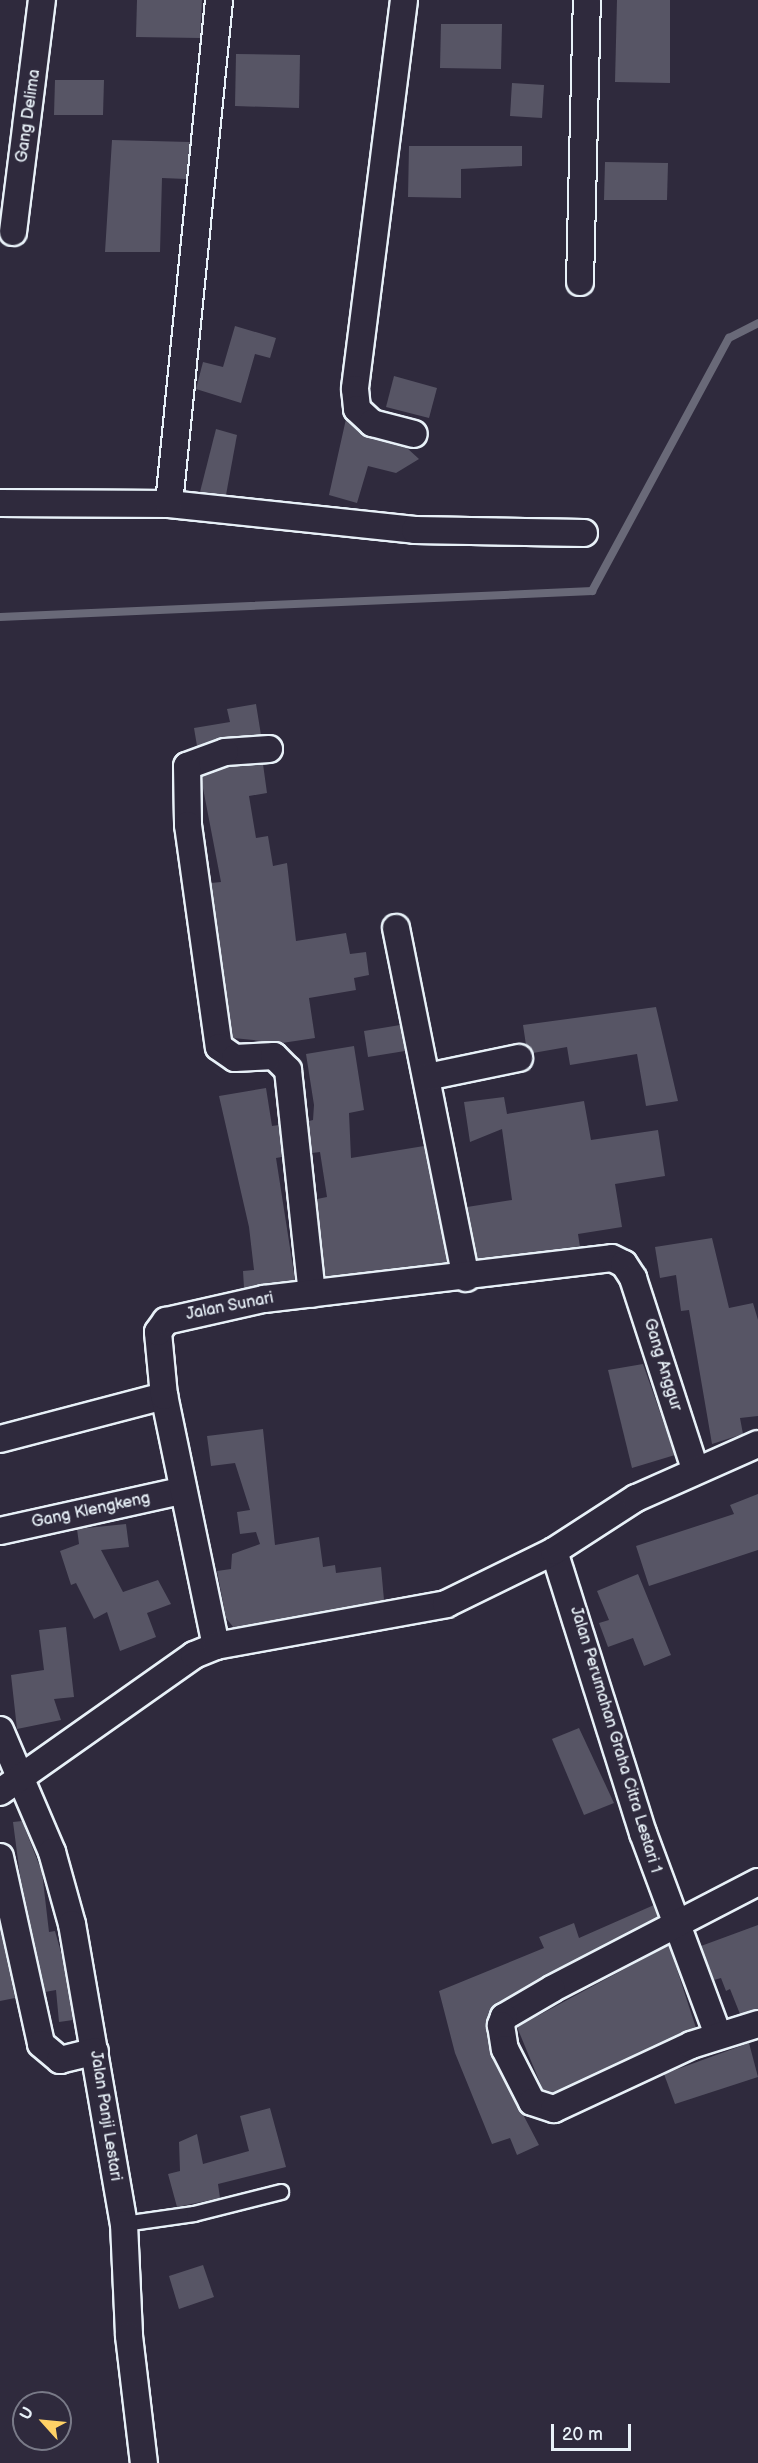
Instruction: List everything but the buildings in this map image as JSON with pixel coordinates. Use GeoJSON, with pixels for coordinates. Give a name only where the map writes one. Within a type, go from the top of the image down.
{"type":"FeatureCollection","features":[{"type":"Feature","properties":{"kind":"street","name":"Gang Delima"},"geometry":{"type":"LineString","coordinates":[[13,232],[42,0]]}},
{"type":"Feature","properties":{"kind":"street"},"geometry":{"type":"LineString","coordinates":[[169,504],[219,0]]}},
{"type":"Feature","properties":{"kind":"street"},"geometry":{"type":"LineString","coordinates":[[404,0],[355,389],[357,409],[372,423],[414,434]]}},
{"type":"Feature","properties":{"kind":"street"},"geometry":{"type":"LineString","coordinates":[[580,282],[587,0]]}},
{"type":"Feature","properties":{"kind":"street"},"geometry":{"type":"LineString","coordinates":[[0,503],[169,504],[415,530],[584,533]]}},
{"type":"Feature","properties":{"kind":"street"},"geometry":{"type":"LineString","coordinates":[[269,749],[225,752],[187,766],[188,825],[219,1047],[235,1058],[274,1056],[288,1070],[312,1294]]}},
{"type":"Feature","properties":{"kind":"street"},"geometry":{"type":"LineString","coordinates":[[396,928],[466,1278]]}},
{"type":"Feature","properties":{"kind":"street"},"geometry":{"type":"LineString","coordinates":[[427,1077],[519,1058]]}},
{"type":"Feature","properties":{"kind":"street","name":"Jalan Sunari"},"geometry":{"type":"LineString","coordinates":[[216,1646],[181,1491],[164,1396],[158,1332],[162,1324],[264,1299],[466,1278],[606,1257],[624,1264]]}},
{"type":"Feature","properties":{"kind":"street","name":"Gang Anggur"},"geometry":{"type":"LineString","coordinates":[[624,1264],[641,1299],[695,1468]]}},
{"type":"Feature","properties":{"kind":"street"},"geometry":{"type":"LineString","coordinates":[[0,1439],[164,1396]]}},
{"type":"Feature","properties":{"kind":"street"},"geometry":{"type":"LineString","coordinates":[[0,1730],[10,1785],[172,1669],[216,1646],[446,1604],[554,1551],[695,1468],[758,1444]]}},
{"type":"Feature","properties":{"kind":"street","name":"Gang Klengkeng"},"geometry":{"type":"LineString","coordinates":[[0,1531],[181,1491]]}},
{"type":"Feature","properties":{"kind":"street","name":"Jalan Perumahan Graha Citra Lestari 1"},"geometry":{"type":"LineString","coordinates":[[554,1551],[676,1928],[718,2035]]}},
{"type":"Feature","properties":{"kind":"street","name":"Jalan Panji Lestari"},"geometry":{"type":"LineString","coordinates":[[10,1785],[62,1881],[124,2224],[129,2336],[144,2463]]}},
{"type":"Feature","properties":{"kind":"street"},"geometry":{"type":"LineString","coordinates":[[0,1857],[40,2044],[60,2060],[94,2051]]}},
{"type":"Feature","properties":{"kind":"street"},"geometry":{"type":"LineString","coordinates":[[758,1882],[676,1928],[504,2017],[505,2049],[532,2102],[554,2109],[718,2035],[758,2024]]}},
{"type":"Feature","properties":{"kind":"lane"},"geometry":{"type":"LineString","coordinates":[[124,2224],[194,2214],[281,2192]]}},
{"type":"Feature","properties":{"kind":"waterway"},"geometry":{"type":"LineString","coordinates":[[0,617],[592,591],[729,338],[758,323]]}}]}
